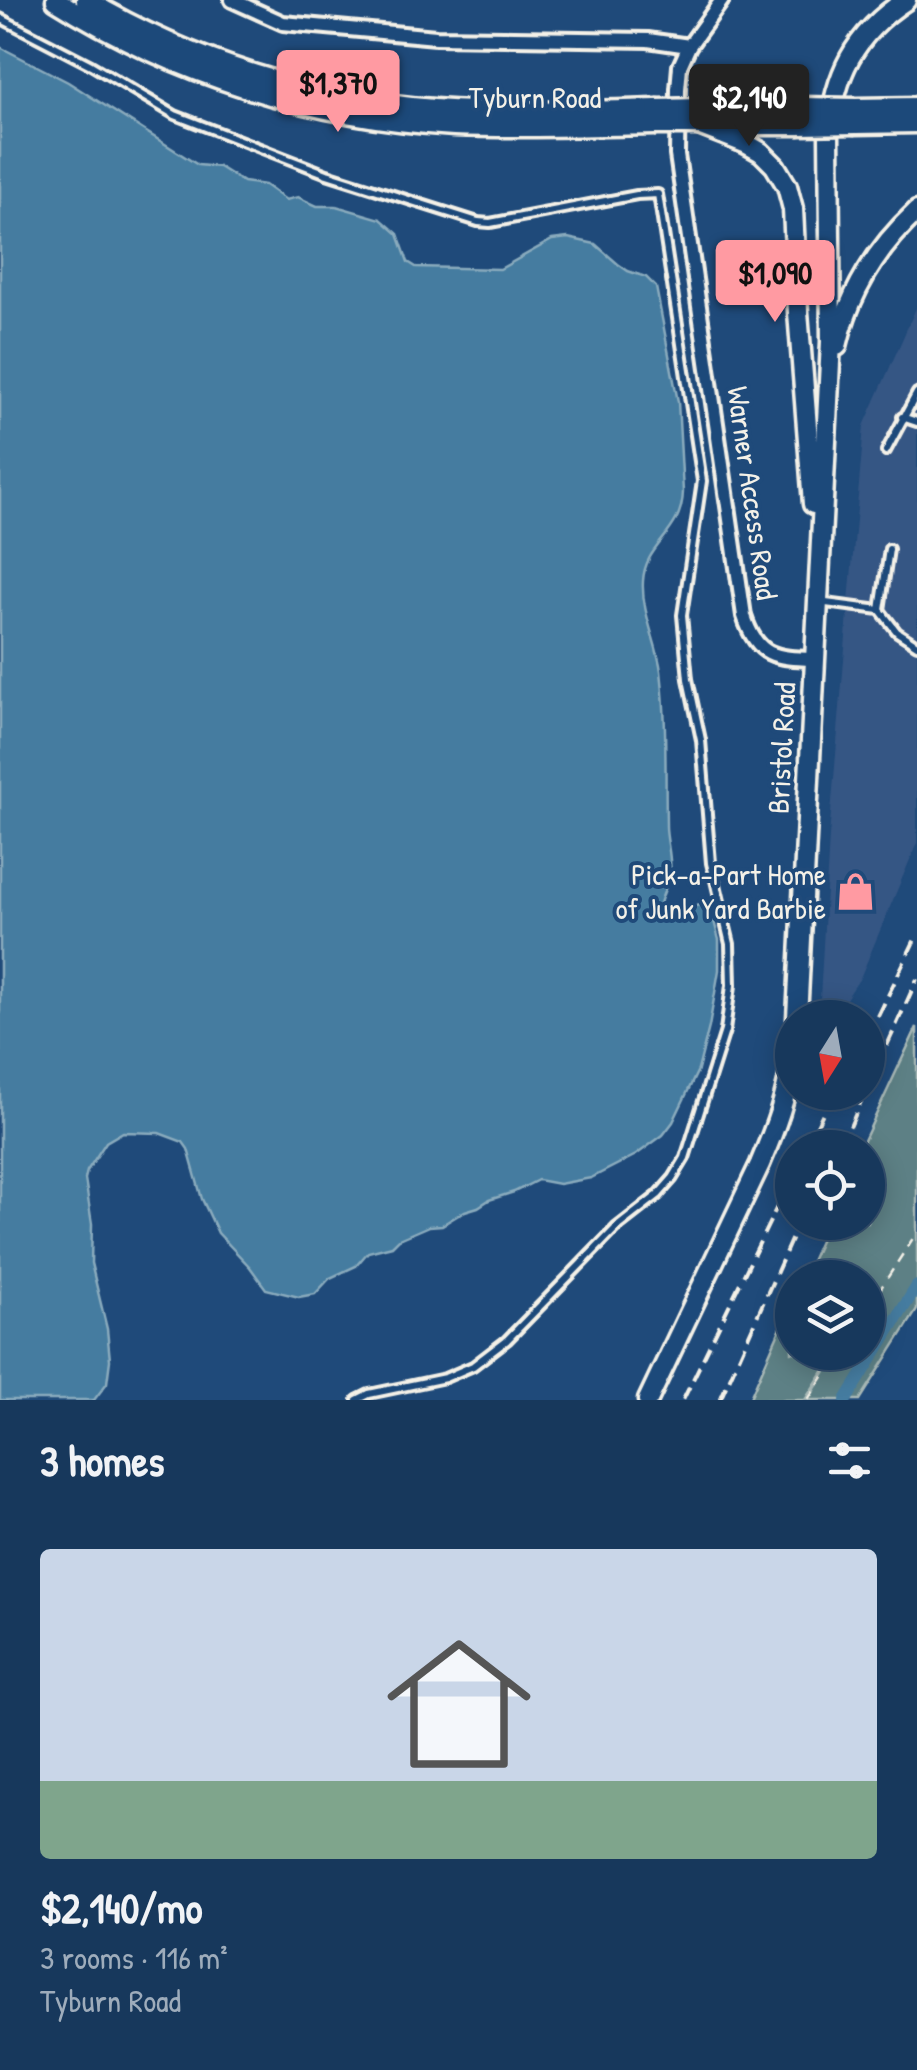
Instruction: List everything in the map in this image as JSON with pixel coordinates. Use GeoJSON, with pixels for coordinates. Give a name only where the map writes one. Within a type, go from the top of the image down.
{"type":"FeatureCollection","features":[{"type":"Feature","properties":{"kind":"main road","name":"Tyburn Road"},"geometry":{"type":"LineString","coordinates":[[56,0],[110,31],[200,72],[333,110],[392,120],[472,126],[656,117]]}},
{"type":"Feature","properties":{"kind":"main road","name":"Tyburn Road"},"geometry":{"type":"LineString","coordinates":[[86,0],[205,57],[280,82],[394,105],[656,117],[856,116],[917,123]]}},
{"type":"Feature","properties":{"kind":"main road"},"geometry":{"type":"LineString","coordinates":[[823,481],[820,136],[826,96],[842,55],[856,32],[891,0]]}},
{"type":"Feature","properties":{"kind":"main road"},"geometry":{"type":"LineString","coordinates":[[823,481],[831,342],[831,112],[844,68],[868,30],[906,0]]}},
{"type":"Feature","properties":{"kind":"main road","name":"Tyburn Road"},"geometry":{"type":"LineString","coordinates":[[856,116],[917,107]]}},
{"type":"Feature","properties":{"kind":"main road"},"geometry":{"type":"LineString","coordinates":[[702,117],[761,152],[775,166],[793,208],[808,451],[820,540]]}},
{"type":"Feature","properties":{"kind":"main road"},"geometry":{"type":"LineString","coordinates":[[823,481],[834,363],[843,323],[869,267],[917,211]]}},
{"type":"Feature","properties":{"kind":"main road","name":"Bristol Road"},"geometry":{"type":"LineString","coordinates":[[797,1000],[823,481]]}},
{"type":"Feature","properties":{"kind":"main road"},"geometry":{"type":"LineString","coordinates":[[648,1400],[780,1110]]}},
{"type":"Feature","properties":{"kind":"street"},"geometry":{"type":"LineString","coordinates":[[232,0],[283,23],[436,37],[648,40],[689,46]]}},
{"type":"Feature","properties":{"kind":"street","name":"Warner Access Road"},"geometry":{"type":"LineString","coordinates":[[722,0],[689,46],[680,66],[678,175],[744,616],[750,632],[766,652],[786,658],[814,658]]}},
{"type":"Feature","properties":{"kind":"lane"},"geometry":{"type":"LineString","coordinates":[[0,18],[91,65],[175,116],[327,174],[478,222],[490,224],[658,194],[702,481],[682,615],[688,679],[701,740],[710,863],[730,944],[731,985],[724,1031],[690,1147],[666,1187],[617,1227],[506,1340],[473,1366],[445,1378],[357,1400]]}},
{"type":"Feature","properties":{"kind":"lane"},"geometry":{"type":"LineString","coordinates":[[886,451],[917,392]]}},
{"type":"Feature","properties":{"kind":"lane"},"geometry":{"type":"LineString","coordinates":[[902,417],[917,422]]}},
{"type":"Feature","properties":{"kind":"lane"},"geometry":{"type":"LineString","coordinates":[[880,610],[889,550]]}},
{"type":"Feature","properties":{"kind":"lane"},"geometry":{"type":"LineString","coordinates":[[817,602],[880,610],[897,632],[917,645]]}},
{"type":"Feature","properties":{"kind":"path"},"geometry":{"type":"LineString","coordinates":[[885,1282],[917,1232]]}},
{"type":"Feature","properties":{"kind":"path"},"geometry":{"type":"LineString","coordinates":[[808,1400],[827,1370]]}},
{"type":"Feature","properties":{"kind":"shaded area"},"geometry":{"type":"Polygon","coordinates":[[[0,47],[68,82],[198,165],[219,167],[243,182],[265,185],[286,200],[298,197],[317,206],[336,206],[381,219],[398,234],[408,262],[416,267],[500,269],[552,240],[568,238],[595,244],[618,264],[646,277],[656,287],[678,402],[683,492],[677,519],[650,557],[643,581],[644,604],[661,671],[664,710],[670,866],[659,908],[670,915],[713,905],[719,940],[719,970],[698,1070],[663,1135],[636,1155],[591,1178],[559,1184],[538,1180],[442,1225],[429,1226],[392,1246],[368,1252],[356,1266],[330,1278],[315,1294],[299,1297],[266,1289],[218,1233],[183,1142],[159,1133],[123,1132],[106,1142],[85,1179],[92,1224],[91,1263],[107,1329],[110,1360],[107,1383],[94,1400],[0,1400],[0,47]]]}},
{"type":"Feature","properties":{"kind":"shaded area"},"geometry":{"type":"Polygon","coordinates":[[[917,306],[917,843],[860,978],[845,1000],[820,1000],[829,837],[864,426],[917,306]]]}},
{"type":"Feature","properties":{"kind":"green space"},"geometry":{"type":"Polygon","coordinates":[[[917,1027],[917,1310],[885,1361],[885,1260],[812,1260],[820,1240],[885,1240],[885,1130],[869,1130],[878,1110],[885,1110],[885,1096],[917,1027]]]}},
{"type":"Feature","properties":{"kind":"green space"},"geometry":{"type":"Polygon","coordinates":[[[775,1341],[775,1370],[824,1370],[805,1400],[749,1400],[775,1341]]]}},
{"type":"Feature","properties":{"kind":"green space"},"geometry":{"type":"Polygon","coordinates":[[[827,1370],[879,1370],[860,1400],[808,1400],[827,1370]]]}},
{"type":"Feature","properties":{"kind":"waterway"},"geometry":{"type":"LineString","coordinates":[[846,1400],[917,1286]]}},
{"type":"Feature","properties":{"kind":"railway"},"geometry":{"type":"LineString","coordinates":[[885,1002],[917,935]]}},
{"type":"Feature","properties":{"kind":"railway"},"geometry":{"type":"LineString","coordinates":[[885,1050],[917,979]]}},
{"type":"Feature","properties":{"kind":"railway"},"geometry":{"type":"LineString","coordinates":[[815,1130],[824,1110]]}},
{"type":"Feature","properties":{"kind":"railway"},"geometry":{"type":"LineString","coordinates":[[849,1130],[857,1110]]}},
{"type":"Feature","properties":{"kind":"railway"},"geometry":{"type":"LineString","coordinates":[[683,1400],[775,1211]]}},
{"type":"Feature","properties":{"kind":"railway"},"geometry":{"type":"LineString","coordinates":[[720,1400],[791,1240]]}},
{"type":"Feature","properties":{"kind":"place","name":"Pick-a-Part Home of Junk Yard Barbie"},"geometry":{"type":"Point","coordinates":[856,892]}}]}
